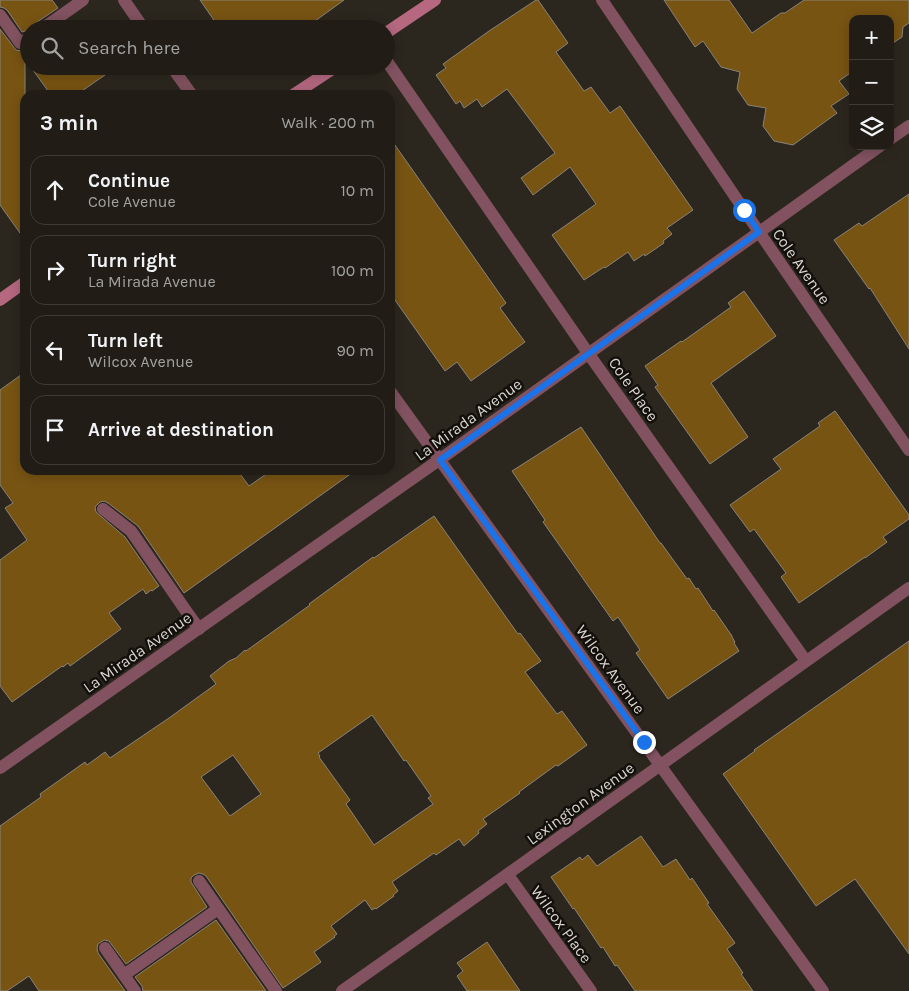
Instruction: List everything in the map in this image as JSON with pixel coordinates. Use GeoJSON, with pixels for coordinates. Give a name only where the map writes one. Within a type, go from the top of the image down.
{"type":"FeatureCollection","features":[{"type":"Feature","properties":{"kind":"street"},"geometry":{"type":"LineString","coordinates":[[55,20],[84,0]]}},
{"type":"Feature","properties":{"kind":"street"},"geometry":{"type":"LineString","coordinates":[[124,0],[138,20]]}},
{"type":"Feature","properties":{"kind":"street"},"geometry":{"type":"LineString","coordinates":[[395,27],[434,0]]}},
{"type":"Feature","properties":{"kind":"street","name":"Cole Avenue"},"geometry":{"type":"LineString","coordinates":[[602,0],[909,450]]}},
{"type":"Feature","properties":{"kind":"street"},"geometry":{"type":"LineString","coordinates":[[0,15],[20,43]]}},
{"type":"Feature","properties":{"kind":"street","name":"Cole Place"},"geometry":{"type":"LineString","coordinates":[[395,73],[588,353],[806,661]]}},
{"type":"Feature","properties":{"kind":"street"},"geometry":{"type":"LineString","coordinates":[[178,75],[188,90]]}},
{"type":"Feature","properties":{"kind":"street"},"geometry":{"type":"LineString","coordinates":[[301,90],[324,75]]}},
{"type":"Feature","properties":{"kind":"street"},"geometry":{"type":"LineString","coordinates":[[894,136],[909,126]]}},
{"type":"Feature","properties":{"kind":"street","name":"La Mirada Avenue"},"geometry":{"type":"LineString","coordinates":[[0,768],[440,460],[874,150]]}},
{"type":"Feature","properties":{"kind":"street"},"geometry":{"type":"LineString","coordinates":[[0,300],[20,286]]}},
{"type":"Feature","properties":{"kind":"street","name":"Wilcox Avenue"},"geometry":{"type":"LineString","coordinates":[[395,398],[823,991]]}},
{"type":"Feature","properties":{"kind":"street"},"geometry":{"type":"LineString","coordinates":[[102,509],[131,531],[199,628]]}},
{"type":"Feature","properties":{"kind":"street","name":"Lexington Avenue"},"geometry":{"type":"LineString","coordinates":[[342,991],[508,875],[909,588]]}},
{"type":"Feature","properties":{"kind":"street","name":"Wilcox Place"},"geometry":{"type":"LineString","coordinates":[[508,875],[591,991]]}},
{"type":"Feature","properties":{"kind":"street"},"geometry":{"type":"LineString","coordinates":[[199,881],[276,991]]}},
{"type":"Feature","properties":{"kind":"street"},"geometry":{"type":"LineString","coordinates":[[124,975],[218,908]]}},
{"type":"Feature","properties":{"kind":"street"},"geometry":{"type":"LineString","coordinates":[[106,948],[135,991]]}},
{"type":"Feature","properties":{"kind":"building"},"geometry":{"type":"Polygon","coordinates":[[[0,0],[52,0],[58,8],[40,20],[20,20],[20,29],[7,10],[0,7],[0,0]]]}},
{"type":"Feature","properties":{"kind":"building"},"geometry":{"type":"Polygon","coordinates":[[[200,0],[344,0],[316,20],[214,20],[200,0]]]}},
{"type":"Feature","properties":{"kind":"building"},"geometry":{"type":"Polygon","coordinates":[[[538,0],[568,43],[556,52],[584,91],[591,87],[610,113],[620,106],[693,210],[667,228],[672,234],[663,241],[664,243],[645,256],[644,254],[634,261],[628,252],[584,280],[552,235],[596,204],[570,167],[533,195],[521,178],[555,153],[507,89],[482,107],[477,99],[464,108],[460,101],[456,104],[436,75],[446,68],[443,64],[538,0]]]}},
{"type":"Feature","properties":{"kind":"building"},"geometry":{"type":"Polygon","coordinates":[[[664,0],[729,0],[752,33],[804,0],[909,0],[909,23],[903,27],[902,37],[894,42],[894,15],[849,15],[849,74],[839,81],[849,94],[831,106],[837,113],[793,145],[774,141],[763,126],[766,108],[748,105],[737,89],[740,72],[721,67],[703,41],[695,47],[664,0]]]}},
{"type":"Feature","properties":{"kind":"building"},"geometry":{"type":"Polygon","coordinates":[[[0,29],[16,50],[20,51],[20,75],[25,75],[25,90],[20,90],[20,233],[0,205],[0,29]]]}},
{"type":"Feature","properties":{"kind":"building"},"geometry":{"type":"Polygon","coordinates":[[[37,75],[105,75],[83,90],[47,90],[37,75]]]}},
{"type":"Feature","properties":{"kind":"building"},"geometry":{"type":"Polygon","coordinates":[[[395,145],[506,303],[500,308],[525,342],[471,381],[457,362],[445,371],[395,300],[395,145]]]}},
{"type":"Feature","properties":{"kind":"building"},"geometry":{"type":"Polygon","coordinates":[[[909,194],[909,349],[870,288],[834,240],[859,223],[862,226],[909,194]]]}},
{"type":"Feature","properties":{"kind":"building"},"geometry":{"type":"Polygon","coordinates":[[[744,291],[776,336],[711,383],[748,437],[710,464],[655,387],[658,385],[645,366],[731,307],[728,303],[744,291]]]}},
{"type":"Feature","properties":{"kind":"building"},"geometry":{"type":"Polygon","coordinates":[[[20,376],[20,475],[241,475],[249,486],[265,475],[349,475],[184,593],[138,526],[108,503],[100,502],[95,507],[96,512],[125,537],[159,586],[146,594],[143,589],[109,613],[121,629],[70,666],[68,663],[62,666],[12,702],[0,686],[0,560],[27,540],[5,508],[13,503],[0,485],[0,390],[20,376]]]}},
{"type":"Feature","properties":{"kind":"building"},"geometry":{"type":"Polygon","coordinates":[[[835,411],[909,515],[909,519],[883,537],[887,542],[799,603],[781,577],[786,573],[754,529],[750,532],[730,505],[781,469],[773,459],[820,426],[818,423],[835,411]]]}},
{"type":"Feature","properties":{"kind":"building"},"geometry":{"type":"Polygon","coordinates":[[[581,427],[660,543],[687,579],[689,578],[696,589],[698,588],[714,610],[732,636],[739,651],[668,699],[636,653],[640,650],[618,617],[613,621],[543,522],[545,520],[512,471],[581,427]]]}},
{"type":"Feature","properties":{"kind":"building"},"geometry":{"type":"Polygon","coordinates":[[[434,516],[518,634],[520,633],[541,661],[525,672],[557,714],[562,711],[587,745],[558,766],[556,765],[483,819],[487,824],[464,846],[459,839],[436,855],[434,853],[392,882],[398,891],[376,909],[372,910],[365,900],[331,926],[337,934],[314,952],[321,962],[283,988],[206,876],[199,873],[191,878],[191,882],[207,907],[126,964],[109,941],[104,940],[98,944],[98,953],[125,991],[39,991],[29,976],[7,991],[0,991],[0,826],[41,797],[40,794],[85,762],[87,765],[105,752],[110,758],[169,718],[216,684],[210,676],[229,661],[246,651],[434,516]],[[372,715],[318,753],[350,800],[346,804],[374,845],[433,804],[428,798],[431,796],[372,715]],[[233,755],[201,777],[230,816],[261,794],[233,755]]]}},
{"type":"Feature","properties":{"kind":"building"},"geometry":{"type":"Polygon","coordinates":[[[909,641],[909,954],[855,879],[816,906],[723,774],[909,641]]]}},
{"type":"Feature","properties":{"kind":"building"},"geometry":{"type":"Polygon","coordinates":[[[641,836],[663,867],[676,859],[690,880],[692,878],[709,903],[707,904],[735,943],[727,949],[753,991],[635,991],[603,947],[601,948],[551,877],[580,857],[582,860],[588,855],[597,866],[641,836]]]}},
{"type":"Feature","properties":{"kind":"building"},"geometry":{"type":"Polygon","coordinates":[[[216,920],[266,991],[143,991],[142,986],[135,977],[216,920]]]}},
{"type":"Feature","properties":{"kind":"building"},"geometry":{"type":"Polygon","coordinates":[[[487,942],[520,991],[467,991],[457,976],[463,971],[457,963],[487,942]]]}},
{"type":"Feature","properties":{"kind":"route"},"geometry":{"type":"LineString","coordinates":[[644,742],[440,460],[759,232],[744,210]]}}]}
